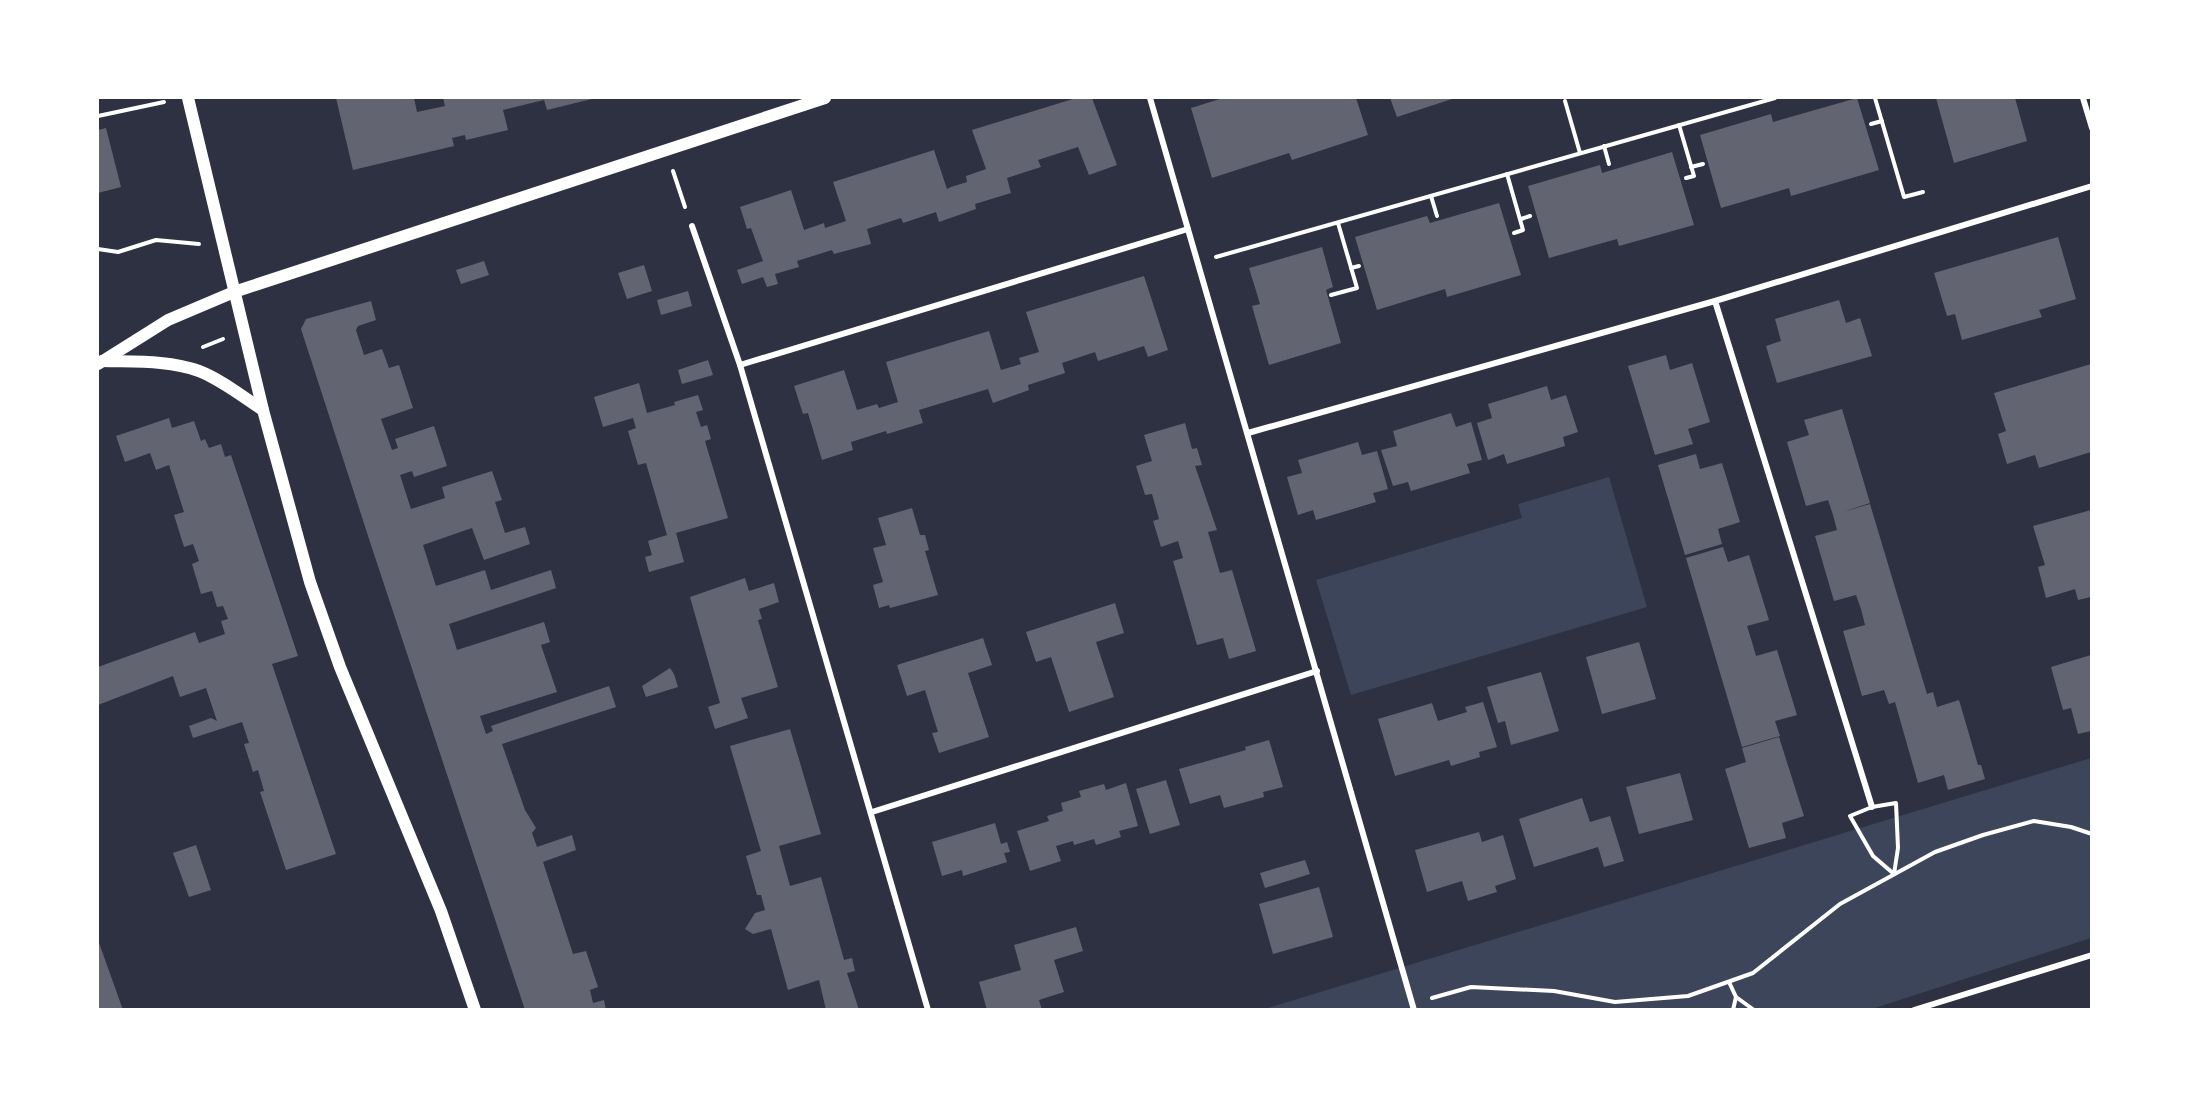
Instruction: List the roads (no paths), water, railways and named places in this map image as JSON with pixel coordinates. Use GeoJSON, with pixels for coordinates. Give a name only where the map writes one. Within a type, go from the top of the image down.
{"type":"FeatureCollection","features":[{"type":"Feature","properties":{"kind":"main road"},"geometry":{"type":"LineString","coordinates":[[188,98],[263,410],[310,582],[340,667],[441,911],[475,1010]]}},
{"type":"Feature","properties":{"kind":"main road"},"geometry":{"type":"LineString","coordinates":[[100,362],[168,320],[234,292],[825,98]]}},
{"type":"Feature","properties":{"kind":"main road"},"geometry":{"type":"LineString","coordinates":[[100,362],[163,364],[199,371],[263,410]]}},
{"type":"Feature","properties":{"kind":"street"},"geometry":{"type":"LineString","coordinates":[[1149,98],[1413,1006]]}},
{"type":"Feature","properties":{"kind":"street"},"geometry":{"type":"LineString","coordinates":[[2083,98],[2091,128]]}},
{"type":"Feature","properties":{"kind":"street"},"geometry":{"type":"LineString","coordinates":[[1248,433],[1715,301],[2091,186]]}},
{"type":"Feature","properties":{"kind":"street"},"geometry":{"type":"LineString","coordinates":[[692,226],[740,365],[928,1010]]}},
{"type":"Feature","properties":{"kind":"street"},"geometry":{"type":"LineString","coordinates":[[740,365],[1188,229]]}},
{"type":"Feature","properties":{"kind":"street"},"geometry":{"type":"LineString","coordinates":[[1715,301],[1872,807]]}},
{"type":"Feature","properties":{"kind":"street"},"geometry":{"type":"LineString","coordinates":[[872,812],[1317,671]]}},
{"type":"Feature","properties":{"kind":"street"},"geometry":{"type":"LineString","coordinates":[[1914,1010],[2091,955]]}}]}
